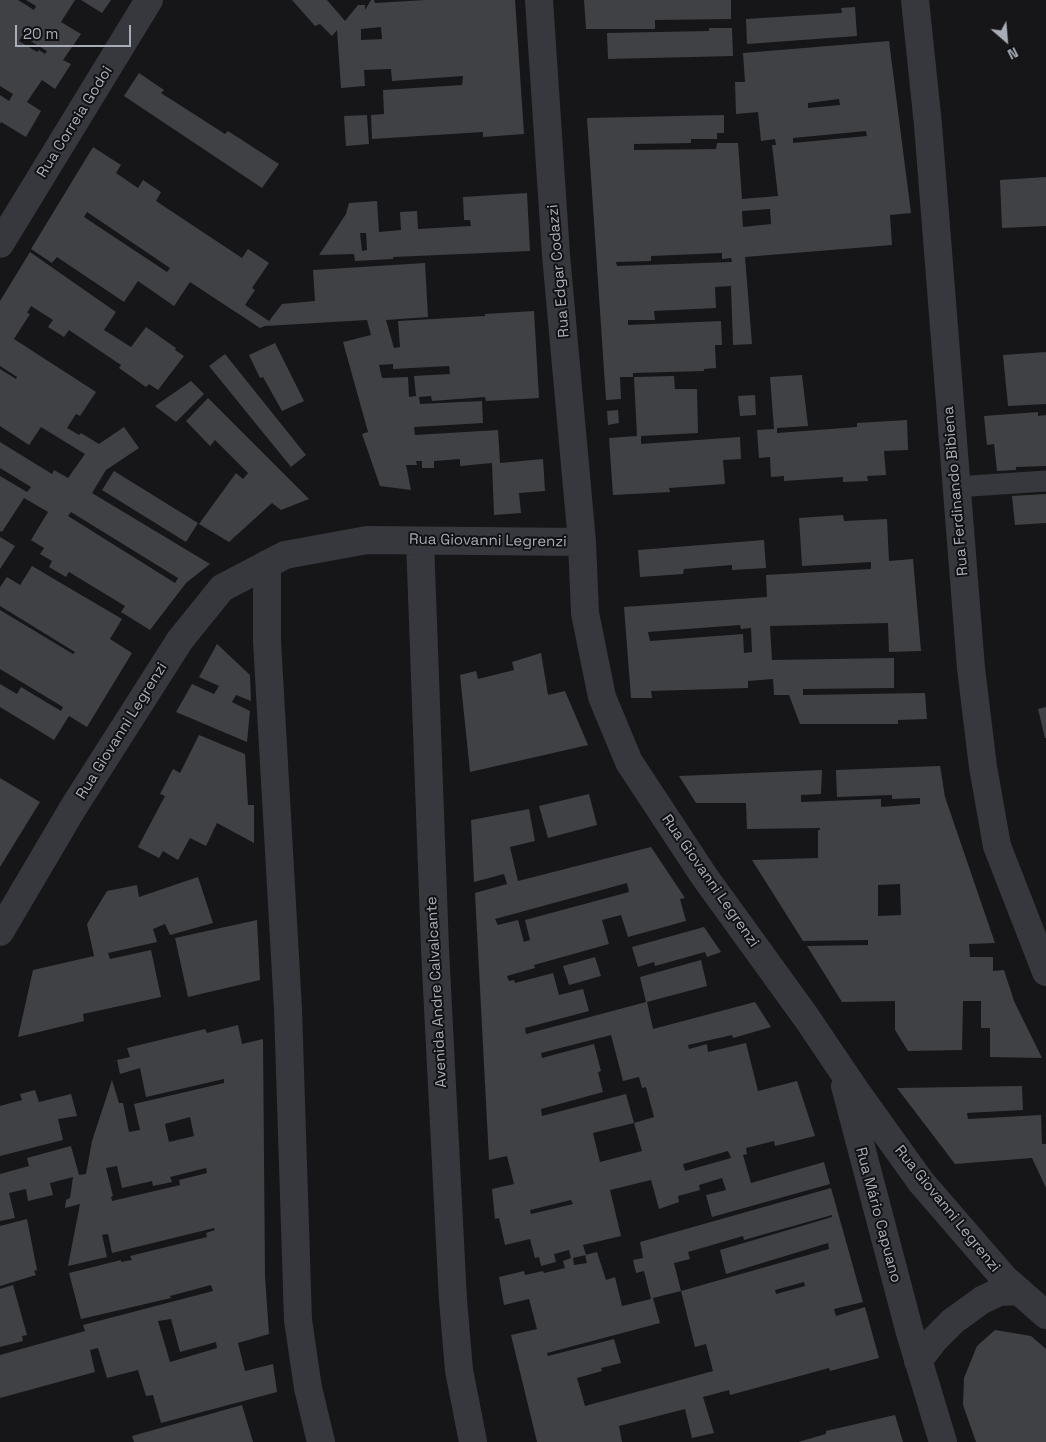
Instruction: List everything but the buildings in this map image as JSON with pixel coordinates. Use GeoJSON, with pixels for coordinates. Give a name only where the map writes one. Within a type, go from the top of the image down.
{"type":"FeatureCollection","features":[{"type":"Feature","properties":{"kind":"street","name":"Rua Correia Godoi"},"geometry":{"type":"LineString","coordinates":[[0,244],[149,0]]}},
{"type":"Feature","properties":{"kind":"street","name":"Rua Edgar Codazzi"},"geometry":{"type":"LineString","coordinates":[[539,0],[556,255],[582,542]]}},
{"type":"Feature","properties":{"kind":"street","name":"Rua Ferdinando Bibiena"},"geometry":{"type":"LineString","coordinates":[[915,0],[928,125],[970,668],[983,767],[997,846],[1046,972]]}},
{"type":"Feature","properties":{"kind":"street","name":"Rua Giovanni Legrenzi"},"geometry":{"type":"LineString","coordinates":[[0,932],[73,808],[180,640],[222,588],[285,555],[367,540],[582,542],[585,614],[602,697],[629,762],[704,876],[921,1182],[1004,1278],[1046,1315]]}},
{"type":"Feature","properties":{"kind":"street","name":"Avenida Andre Calvalcante"},"geometry":{"type":"LineString","coordinates":[[420,540],[434,949],[453,1300],[459,1370],[473,1442]]}},
{"type":"Feature","properties":{"kind":"street"},"geometry":{"type":"LineString","coordinates":[[267,564],[266,641],[288,1009],[298,1320],[308,1388],[321,1442]]}},
{"type":"Feature","properties":{"kind":"street","name":"Rua Mário Capuano"},"geometry":{"type":"LineString","coordinates":[[841,1067],[874,1202],[918,1361],[943,1442]]}},
{"type":"Feature","properties":{"kind":"street"},"geometry":{"type":"LineString","coordinates":[[918,1361],[953,1320],[982,1300],[999,1292],[1018,1291]]}},
{"type":"Feature","properties":{"kind":"lane"},"geometry":{"type":"LineString","coordinates":[[956,487],[1046,481]]}}]}
